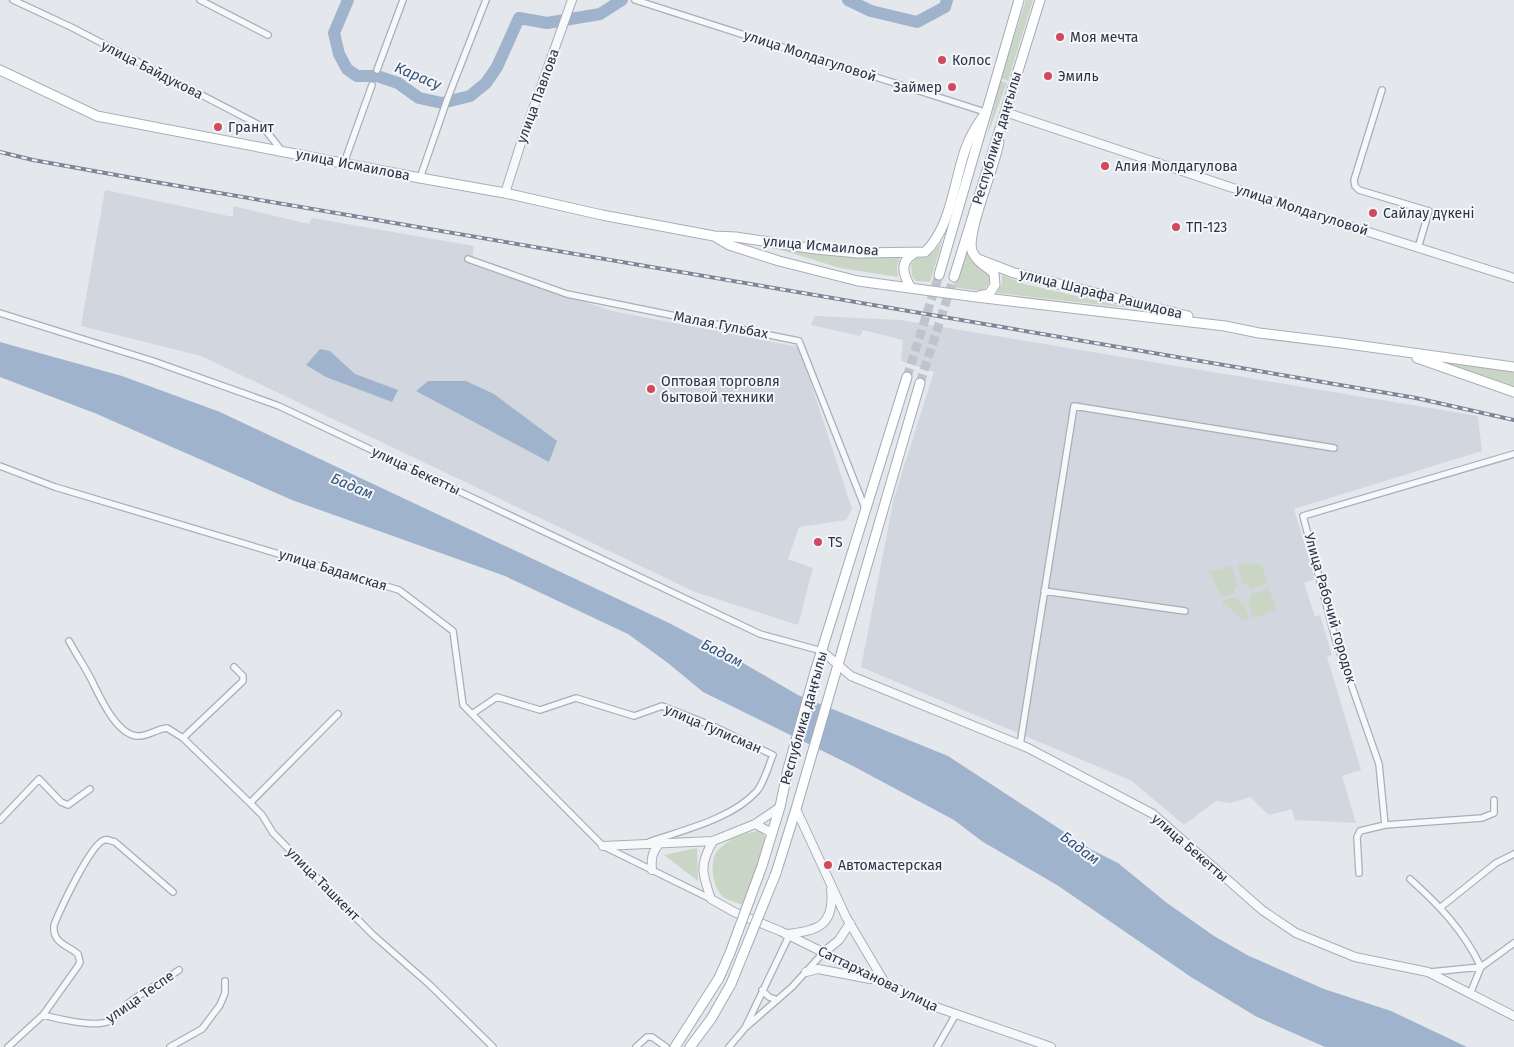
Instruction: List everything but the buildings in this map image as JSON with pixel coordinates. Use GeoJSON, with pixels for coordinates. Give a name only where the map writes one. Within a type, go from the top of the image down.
{"type":"FeatureCollection","features":[{"type":"Feature","properties":{"kind":"main road","name":"Республика даңғылы"},"geometry":{"type":"LineString","coordinates":[[938,275],[1019,0]]}},
{"type":"Feature","properties":{"kind":"main road","name":"Республика даңғылы"},"geometry":{"type":"LineString","coordinates":[[954,277],[1040,0]]}},
{"type":"Feature","properties":{"kind":"main road","name":"улица Исмаилова"},"geometry":{"type":"LineString","coordinates":[[0,70],[97,116],[420,178],[505,192],[602,215],[714,236],[736,237],[858,253],[917,252]]}},
{"type":"Feature","properties":{"kind":"main road"},"geometry":{"type":"LineString","coordinates":[[911,288],[904,272],[905,262],[917,252],[926,252],[939,233],[967,143],[985,112]]}},
{"type":"Feature","properties":{"kind":"main road"},"geometry":{"type":"LineString","coordinates":[[976,297],[989,294],[995,285],[994,273],[972,252],[973,233],[998,152],[1004,117]]}},
{"type":"Feature","properties":{"kind":"main road","name":"улица Исмаилова"},"geometry":{"type":"LineString","coordinates":[[714,236],[729,245],[779,261],[858,280],[976,297]]}},
{"type":"Feature","properties":{"kind":"main road","name":"улица Шарафа Рашидова"},"geometry":{"type":"LineString","coordinates":[[978,259],[1014,273],[1225,326],[1259,333],[1400,352]]}},
{"type":"Feature","properties":{"kind":"main road","name":"улица Шарафа Рашидова"},"geometry":{"type":"LineString","coordinates":[[976,297],[1225,326]]}},
{"type":"Feature","properties":{"kind":"main road"},"geometry":{"type":"LineString","coordinates":[[1400,352],[1514,367]]}},
{"type":"Feature","properties":{"kind":"main road"},"geometry":{"type":"LineString","coordinates":[[1400,352],[1514,392]]}},
{"type":"Feature","properties":{"kind":"main road","name":"Республика даңғылы"},"geometry":{"type":"LineString","coordinates":[[675,1047],[719,978],[762,866],[780,807],[788,767],[821,655],[907,377]]}},
{"type":"Feature","properties":{"kind":"main road","name":"Республика даңғылы"},"geometry":{"type":"LineString","coordinates":[[690,1047],[711,1019],[732,984],[776,873],[920,384]]}},
{"type":"Feature","properties":{"kind":"street","name":"улица Байдукова"},"geometry":{"type":"LineString","coordinates":[[14,0],[73,28],[263,127],[282,151]]}},
{"type":"Feature","properties":{"kind":"street"},"geometry":{"type":"LineString","coordinates":[[200,0],[268,35]]}},
{"type":"Feature","properties":{"kind":"street"},"geometry":{"type":"LineString","coordinates":[[377,70],[403,0]]}},
{"type":"Feature","properties":{"kind":"street"},"geometry":{"type":"LineString","coordinates":[[420,178],[444,107],[486,0]]}},
{"type":"Feature","properties":{"kind":"street","name":"улица Молдагуловой"},"geometry":{"type":"LineString","coordinates":[[635,0],[985,112]]}},
{"type":"Feature","properties":{"kind":"street","name":"улица Павлова"},"geometry":{"type":"LineString","coordinates":[[505,192],[571,3]]}},
{"type":"Feature","properties":{"kind":"street"},"geometry":{"type":"LineString","coordinates":[[344,163],[372,85]]}},
{"type":"Feature","properties":{"kind":"street"},"geometry":{"type":"LineString","coordinates":[[1382,90],[1354,180],[1355,186],[1359,190],[1429,211],[1418,248]]}},
{"type":"Feature","properties":{"kind":"street","name":"улица Молдагуловой"},"geometry":{"type":"LineString","coordinates":[[1004,117],[1514,278]]}},
{"type":"Feature","properties":{"kind":"street","name":"Малая Гульбах"},"geometry":{"type":"LineString","coordinates":[[468,259],[567,294],[799,341],[866,510]]}},
{"type":"Feature","properties":{"kind":"street","name":"улица Бекетты"},"geometry":{"type":"LineString","coordinates":[[0,313],[153,361],[279,406],[760,634],[821,655],[851,676],[1020,745],[1153,814],[1262,910],[1296,933],[1355,957],[1428,972],[1514,1016]]}},
{"type":"Feature","properties":{"kind":"street"},"geometry":{"type":"LineString","coordinates":[[1020,745],[1074,406],[1334,448]]}},
{"type":"Feature","properties":{"kind":"street","name":"Улица Рабочий городок"},"geometry":{"type":"LineString","coordinates":[[1385,825],[1379,764],[1335,638],[1303,516],[1514,454]]}},
{"type":"Feature","properties":{"kind":"street","name":"улица Бадамская"},"geometry":{"type":"LineString","coordinates":[[0,466],[55,487],[399,590],[453,631],[463,706],[603,846],[710,899]]}},
{"type":"Feature","properties":{"kind":"street"},"geometry":{"type":"LineString","coordinates":[[1044,591],[1185,611]]}},
{"type":"Feature","properties":{"kind":"street"},"geometry":{"type":"LineString","coordinates":[[69,641],[92,682],[102,705],[116,722],[132,735],[143,736],[166,728],[183,738],[243,681],[243,676],[234,667]]}},
{"type":"Feature","properties":{"kind":"street","name":"улица Гулисман"},"geometry":{"type":"LineString","coordinates":[[472,714],[497,697],[540,710],[576,698],[634,716],[662,706],[715,727],[773,755],[758,790],[739,806],[711,821],[644,844]]}},
{"type":"Feature","properties":{"kind":"street"},"geometry":{"type":"LineString","coordinates":[[250,803],[338,714]]}},
{"type":"Feature","properties":{"kind":"street","name":"улица Ташкент"},"geometry":{"type":"LineString","coordinates":[[183,738],[262,815],[273,834],[372,934],[430,984],[493,1047]]}},
{"type":"Feature","properties":{"kind":"street"},"geometry":{"type":"LineString","coordinates":[[0,820],[39,779],[61,802],[68,805],[90,789]]}},
{"type":"Feature","properties":{"kind":"street"},"geometry":{"type":"LineString","coordinates":[[1359,873],[1357,837],[1360,830],[1385,825],[1482,818],[1494,813],[1494,800]]}},
{"type":"Feature","properties":{"kind":"street"},"geometry":{"type":"LineString","coordinates":[[603,846],[713,841],[755,824],[780,807]]}},
{"type":"Feature","properties":{"kind":"street"},"geometry":{"type":"LineString","coordinates":[[796,809],[850,923],[881,982]]}},
{"type":"Feature","properties":{"kind":"street"},"geometry":{"type":"LineString","coordinates":[[755,824],[772,832]]}},
{"type":"Feature","properties":{"kind":"street"},"geometry":{"type":"LineString","coordinates":[[8,1047],[43,1015],[80,962],[78,954],[58,942],[55,936],[54,925],[85,862],[97,845],[107,839],[115,842],[174,892]]}},
{"type":"Feature","properties":{"kind":"street"},"geometry":{"type":"LineString","coordinates":[[710,899],[703,875],[704,856],[713,841]]}},
{"type":"Feature","properties":{"kind":"street"},"geometry":{"type":"LineString","coordinates":[[652,870],[651,860],[654,851],[660,843]]}},
{"type":"Feature","properties":{"kind":"street"},"geometry":{"type":"LineString","coordinates":[[1441,907],[1496,863],[1514,854]]}},
{"type":"Feature","properties":{"kind":"street"},"geometry":{"type":"LineString","coordinates":[[1410,879],[1441,907],[1470,945],[1481,967],[1470,994]]}},
{"type":"Feature","properties":{"kind":"street"},"geometry":{"type":"LineString","coordinates":[[745,1028],[788,935],[808,932],[821,925],[830,915],[831,884]]}},
{"type":"Feature","properties":{"kind":"street","name":"Саттарханова улица"},"geometry":{"type":"LineString","coordinates":[[710,899],[930,1005],[1051,1047]]}},
{"type":"Feature","properties":{"kind":"street"},"geometry":{"type":"LineString","coordinates":[[729,1047],[745,1028],[792,988],[824,953],[839,940],[850,923]]}},
{"type":"Feature","properties":{"kind":"street"},"geometry":{"type":"LineString","coordinates":[[1428,972],[1481,967],[1514,943]]}},
{"type":"Feature","properties":{"kind":"street"},"geometry":{"type":"LineString","coordinates":[[806,972],[818,969],[881,982]]}},
{"type":"Feature","properties":{"kind":"street","name":"улица Теспе"},"geometry":{"type":"LineString","coordinates":[[43,1015],[88,1023],[107,1022],[117,1016],[128,1003],[179,970]]}},
{"type":"Feature","properties":{"kind":"street"},"geometry":{"type":"LineString","coordinates":[[170,1047],[202,1029],[220,1005],[224,993],[224,981]]}},
{"type":"Feature","properties":{"kind":"street"},"geometry":{"type":"LineString","coordinates":[[762,990],[769,997],[777,1000]]}},
{"type":"Feature","properties":{"kind":"street"},"geometry":{"type":"LineString","coordinates":[[937,1047],[956,1014]]}},
{"type":"Feature","properties":{"kind":"street"},"geometry":{"type":"LineString","coordinates":[[636,1047],[647,1037],[652,1037],[666,1047]]}},
{"type":"Feature","properties":{"kind":"shaded area"},"geometry":{"type":"Polygon","coordinates":[[[105,190],[233,217],[233,206],[309,224],[312,218],[474,246],[472,264],[612,311],[799,347],[852,509],[846,520],[799,527],[788,559],[813,568],[798,625],[695,592],[201,356],[81,326],[105,190]]]}},
{"type":"Feature","properties":{"kind":"shaded area"},"geometry":{"type":"Polygon","coordinates":[[[815,316],[900,320],[1478,416],[1482,451],[1294,509],[1315,579],[1304,583],[1315,617],[1320,615],[1332,655],[1327,657],[1361,770],[1342,776],[1356,823],[1295,820],[1292,809],[1269,815],[1250,797],[1231,803],[1216,801],[1184,825],[1132,781],[861,667],[894,498],[934,372],[901,361],[903,340],[863,330],[860,336],[811,325],[815,316]]]}},
{"type":"Feature","properties":{"kind":"green space"},"geometry":{"type":"Polygon","coordinates":[[[1026,0],[1033,0],[1008,81],[1001,78],[1026,0]]]}},
{"type":"Feature","properties":{"kind":"green space"},"geometry":{"type":"Polygon","coordinates":[[[1000,81],[1007,83],[987,136],[1000,81]]]}},
{"type":"Feature","properties":{"kind":"green space"},"geometry":{"type":"Polygon","coordinates":[[[967,237],[970,256],[989,275],[989,283],[984,290],[953,287],[967,237]]]}},
{"type":"Feature","properties":{"kind":"green space"},"geometry":{"type":"Polygon","coordinates":[[[749,240],[864,258],[900,257],[897,266],[898,277],[840,268],[749,240]]]}},
{"type":"Feature","properties":{"kind":"green space"},"geometry":{"type":"Polygon","coordinates":[[[942,241],[930,282],[916,281],[912,276],[911,264],[916,258],[931,253],[942,241]]]}},
{"type":"Feature","properties":{"kind":"green space"},"geometry":{"type":"Polygon","coordinates":[[[1002,275],[1024,284],[1130,308],[997,293],[1002,284],[1002,275]]]}},
{"type":"Feature","properties":{"kind":"green space"},"geometry":{"type":"Polygon","coordinates":[[[1425,358],[1514,370],[1514,388],[1425,358]]]}},
{"type":"Feature","properties":{"kind":"green space"},"geometry":{"type":"Polygon","coordinates":[[[1247,563],[1262,565],[1267,583],[1251,589],[1247,584],[1242,584],[1238,565],[1247,563]]]}},
{"type":"Feature","properties":{"kind":"green space"},"geometry":{"type":"Polygon","coordinates":[[[1232,566],[1238,585],[1234,588],[1234,594],[1221,597],[1210,572],[1232,566]]]}},
{"type":"Feature","properties":{"kind":"green space"},"geometry":{"type":"Polygon","coordinates":[[[1269,588],[1276,610],[1253,618],[1248,601],[1252,594],[1269,588]]]}},
{"type":"Feature","properties":{"kind":"green space"},"geometry":{"type":"Polygon","coordinates":[[[1234,597],[1241,603],[1244,603],[1249,619],[1242,620],[1227,606],[1223,605],[1222,601],[1234,597]]]}},
{"type":"Feature","properties":{"kind":"green space"},"geometry":{"type":"Polygon","coordinates":[[[757,831],[764,835],[766,843],[743,905],[727,899],[717,888],[714,882],[713,860],[719,849],[727,842],[741,835],[757,831]]]}},
{"type":"Feature","properties":{"kind":"green space"},"geometry":{"type":"Polygon","coordinates":[[[697,848],[698,881],[664,855],[697,848]]]}},
{"type":"Feature","properties":{"kind":"water","name":"Бадам"},"geometry":{"type":"Polygon","coordinates":[[[0,342],[122,376],[220,412],[669,623],[726,653],[798,695],[948,756],[1092,850],[1118,863],[1167,903],[1214,936],[1247,955],[1324,989],[1391,1011],[1467,1047],[1325,1047],[1257,1017],[1191,977],[1057,885],[983,842],[954,820],[851,765],[703,692],[668,663],[628,634],[505,576],[292,500],[97,414],[0,377],[0,342]]]}},
{"type":"Feature","properties":{"kind":"water"},"geometry":{"type":"Polygon","coordinates":[[[320,349],[330,351],[355,374],[398,390],[392,402],[326,377],[306,365],[320,349]]]}},
{"type":"Feature","properties":{"kind":"water"},"geometry":{"type":"Polygon","coordinates":[[[428,381],[466,381],[494,394],[557,441],[549,462],[416,391],[428,381]]]}},
{"type":"Feature","properties":{"kind":"waterway","name":"Карасу"},"geometry":{"type":"LineString","coordinates":[[348,0],[334,33],[339,54],[347,69],[357,76],[377,76],[398,83],[419,98],[442,103],[470,96],[486,83],[497,67],[519,18],[547,23],[600,14],[622,0]]}},
{"type":"Feature","properties":{"kind":"waterway","name":"Карасу"},"geometry":{"type":"LineString","coordinates":[[848,0],[871,11],[917,22],[945,7],[947,0]]}},
{"type":"Feature","properties":{"kind":"tunnel"},"geometry":{"type":"LineString","coordinates":[[907,377],[939,275]]}},
{"type":"Feature","properties":{"kind":"tunnel"},"geometry":{"type":"LineString","coordinates":[[920,383],[954,277]]}},
{"type":"Feature","properties":{"kind":"railway"},"geometry":{"type":"LineString","coordinates":[[0,152],[33,160],[155,182],[1416,398],[1514,420]]}},
{"type":"Feature","properties":{"kind":"place","name":"Моя мечта"},"geometry":{"type":"Point","coordinates":[1060,37]}},
{"type":"Feature","properties":{"kind":"place","name":"Колос"},"geometry":{"type":"Point","coordinates":[942,60]}},
{"type":"Feature","properties":{"kind":"place","name":"Эмиль"},"geometry":{"type":"Point","coordinates":[1048,76]}},
{"type":"Feature","properties":{"kind":"place","name":"Займер"},"geometry":{"type":"Point","coordinates":[952,87]}},
{"type":"Feature","properties":{"kind":"place","name":"Гранит"},"geometry":{"type":"Point","coordinates":[218,127]}},
{"type":"Feature","properties":{"kind":"place","name":"Алия Молдагулова"},"geometry":{"type":"Point","coordinates":[1105,166]}},
{"type":"Feature","properties":{"kind":"place","name":"Сайлау дүкені"},"geometry":{"type":"Point","coordinates":[1373,213]}},
{"type":"Feature","properties":{"kind":"place","name":"ТП-123"},"geometry":{"type":"Point","coordinates":[1176,227]}},
{"type":"Feature","properties":{"kind":"place","name":"Оптовая торговля бытовой техники"},"geometry":{"type":"Point","coordinates":[651,389]}},
{"type":"Feature","properties":{"kind":"place","name":"TS"},"geometry":{"type":"Point","coordinates":[818,542]}},
{"type":"Feature","properties":{"kind":"place","name":"Автомастерская"},"geometry":{"type":"Point","coordinates":[828,865]}}]}
